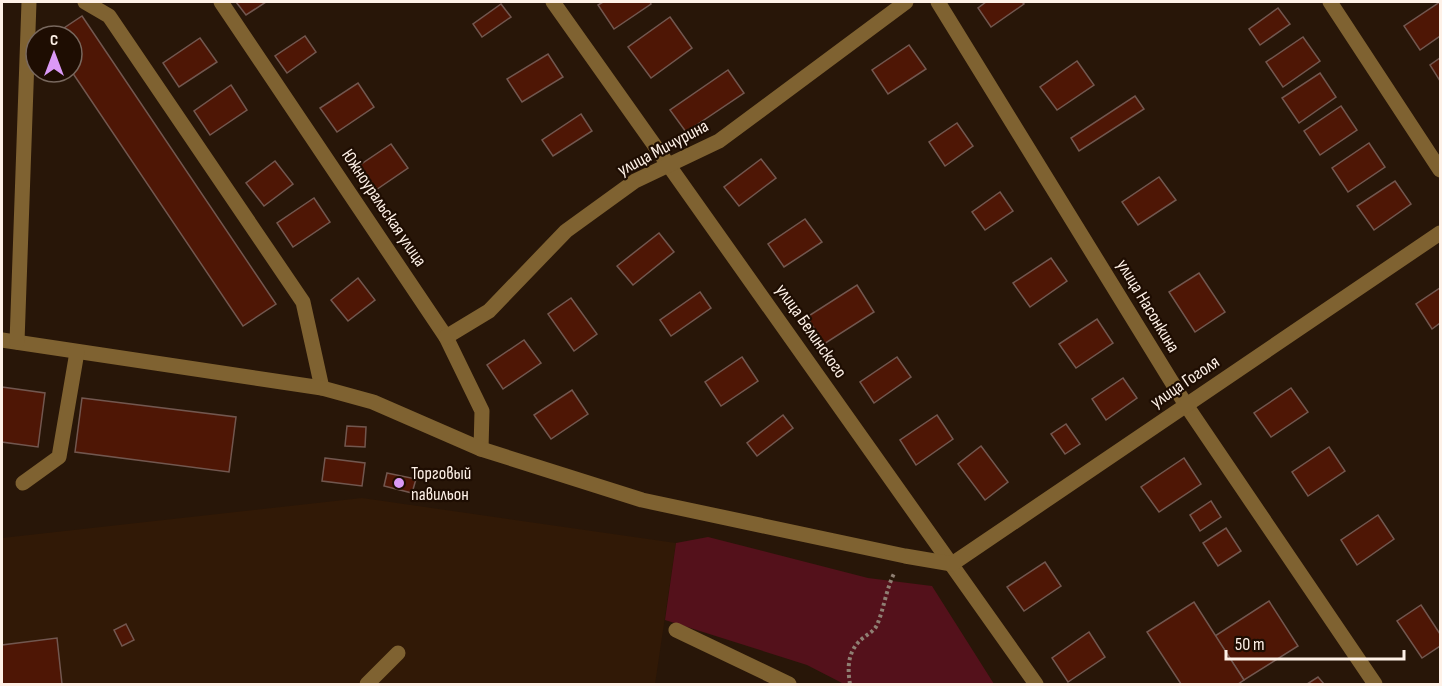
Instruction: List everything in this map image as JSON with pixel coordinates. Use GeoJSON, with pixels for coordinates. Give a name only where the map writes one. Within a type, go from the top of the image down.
{"type":"FeatureCollection","features":[{"type":"Feature","properties":{"kind":"street"},"geometry":{"type":"LineString","coordinates":[[30,2],[9,341],[322,388],[373,402],[481,449],[642,500],[951,564]]}},
{"type":"Feature","properties":{"kind":"street"},"geometry":{"type":"LineString","coordinates":[[85,2],[109,16],[303,302],[322,388]]}},
{"type":"Feature","properties":{"kind":"street","name":"Южноуральская улица"},"geometry":{"type":"LineString","coordinates":[[221,2],[446,336],[482,411],[481,449]]}},
{"type":"Feature","properties":{"kind":"street","name":"улица Белинского"},"geometry":{"type":"LineString","coordinates":[[553,2],[1036,684]]}},
{"type":"Feature","properties":{"kind":"street","name":"улица Мичурина"},"geometry":{"type":"LineString","coordinates":[[446,336],[489,311],[566,231],[635,181],[719,141],[906,2]]}},
{"type":"Feature","properties":{"kind":"street","name":"улица Насонкина"},"geometry":{"type":"LineString","coordinates":[[938,2],[1186,405],[1375,684]]}},
{"type":"Feature","properties":{"kind":"street"},"geometry":{"type":"LineString","coordinates":[[1330,2],[1440,170]]}},
{"type":"Feature","properties":{"kind":"street","name":"улица Гоголя"},"geometry":{"type":"LineString","coordinates":[[951,564],[1440,233]]}},
{"type":"Feature","properties":{"kind":"street"},"geometry":{"type":"LineString","coordinates":[[23,483],[59,457],[77,352]]}},
{"type":"Feature","properties":{"kind":"street"},"geometry":{"type":"LineString","coordinates":[[676,630],[789,684]]}},
{"type":"Feature","properties":{"kind":"street"},"geometry":{"type":"LineString","coordinates":[[367,684],[398,653]]}},
{"type":"Feature","properties":{"kind":"path"},"geometry":{"type":"LineString","coordinates":[[850,684],[847,669],[854,645],[875,629],[886,602],[892,578],[905,556]]}},
{"type":"Feature","properties":{"kind":"shaded area"},"geometry":{"type":"Polygon","coordinates":[[[362,498],[676,543],[655,684],[2,684],[2,538],[362,498]]]}},
{"type":"Feature","properties":{"kind":"shaded area"},"geometry":{"type":"Polygon","coordinates":[[[708,537],[868,578],[932,586],[994,684],[844,684],[807,665],[665,620],[676,543],[708,537]]]}},
{"type":"Feature","properties":{"kind":"building"},"geometry":{"type":"Polygon","coordinates":[[[236,2],[266,2],[246,15],[236,2]]]}},
{"type":"Feature","properties":{"kind":"building"},"geometry":{"type":"Polygon","coordinates":[[[603,2],[650,2],[651,4],[614,29],[598,5],[603,2]]]}},
{"type":"Feature","properties":{"kind":"building"},"geometry":{"type":"Polygon","coordinates":[[[986,2],[1022,2],[1024,4],[991,27],[978,8],[986,2]]]}},
{"type":"Feature","properties":{"kind":"building"},"geometry":{"type":"Polygon","coordinates":[[[1440,2],[1440,36],[1420,50],[1404,26],[1440,2]]]}},
{"type":"Feature","properties":{"kind":"building"},"geometry":{"type":"Polygon","coordinates":[[[501,4],[511,17],[482,37],[473,24],[501,4]]]}},
{"type":"Feature","properties":{"kind":"building"},"geometry":{"type":"Polygon","coordinates":[[[1278,8],[1290,24],[1260,45],[1249,29],[1278,8]]]}},
{"type":"Feature","properties":{"kind":"building"},"geometry":{"type":"Polygon","coordinates":[[[82,16],[276,304],[243,326],[80,84],[84,84],[84,24],[70,24],[82,16]]]}},
{"type":"Feature","properties":{"kind":"building"},"geometry":{"type":"Polygon","coordinates":[[[670,17],[692,48],[651,78],[628,47],[670,17]]]}},
{"type":"Feature","properties":{"kind":"building"},"geometry":{"type":"Polygon","coordinates":[[[305,36],[316,52],[287,73],[275,56],[305,36]]]}},
{"type":"Feature","properties":{"kind":"building"},"geometry":{"type":"Polygon","coordinates":[[[1303,37],[1320,61],[1283,87],[1266,62],[1303,37]]]}},
{"type":"Feature","properties":{"kind":"building"},"geometry":{"type":"Polygon","coordinates":[[[200,38],[217,62],[179,87],[163,63],[200,38]]]}},
{"type":"Feature","properties":{"kind":"building"},"geometry":{"type":"Polygon","coordinates":[[[909,45],[926,69],[888,94],[872,70],[909,45]]]}},
{"type":"Feature","properties":{"kind":"building"},"geometry":{"type":"Polygon","coordinates":[[[548,54],[563,77],[522,102],[507,79],[548,54]]]}},
{"type":"Feature","properties":{"kind":"building"},"geometry":{"type":"Polygon","coordinates":[[[1440,58],[1440,81],[1430,65],[1440,58]]]}},
{"type":"Feature","properties":{"kind":"building"},"geometry":{"type":"Polygon","coordinates":[[[1077,61],[1094,85],[1057,110],[1040,87],[1077,61]]]}},
{"type":"Feature","properties":{"kind":"building"},"geometry":{"type":"Polygon","coordinates":[[[728,70],[744,93],[686,132],[670,110],[728,70]]]}},
{"type":"Feature","properties":{"kind":"building"},"geometry":{"type":"Polygon","coordinates":[[[1320,73],[1336,97],[1299,123],[1282,98],[1320,73]]]}},
{"type":"Feature","properties":{"kind":"building"},"geometry":{"type":"Polygon","coordinates":[[[358,83],[374,107],[337,132],[320,108],[358,83]]]}},
{"type":"Feature","properties":{"kind":"building"},"geometry":{"type":"Polygon","coordinates":[[[231,85],[247,110],[210,135],[194,111],[231,85]]]}},
{"type":"Feature","properties":{"kind":"building"},"geometry":{"type":"Polygon","coordinates":[[[1135,96],[1144,109],[1079,151],[1071,138],[1135,96]]]}},
{"type":"Feature","properties":{"kind":"building"},"geometry":{"type":"Polygon","coordinates":[[[1341,106],[1357,130],[1320,155],[1304,131],[1341,106]]]}},
{"type":"Feature","properties":{"kind":"building"},"geometry":{"type":"Polygon","coordinates":[[[581,114],[592,131],[553,156],[542,140],[581,114]]]}},
{"type":"Feature","properties":{"kind":"building"},"geometry":{"type":"Polygon","coordinates":[[[957,123],[973,146],[945,166],[929,142],[957,123]]]}},
{"type":"Feature","properties":{"kind":"building"},"geometry":{"type":"Polygon","coordinates":[[[1369,143],[1385,167],[1348,192],[1332,168],[1369,143]]]}},
{"type":"Feature","properties":{"kind":"building"},"geometry":{"type":"Polygon","coordinates":[[[391,144],[408,168],[370,194],[354,169],[391,144]]]}},
{"type":"Feature","properties":{"kind":"building"},"geometry":{"type":"Polygon","coordinates":[[[761,159],[776,178],[739,206],[724,187],[761,159]]]}},
{"type":"Feature","properties":{"kind":"building"},"geometry":{"type":"Polygon","coordinates":[[[275,161],[293,184],[264,206],[246,183],[275,161]]]}},
{"type":"Feature","properties":{"kind":"building"},"geometry":{"type":"Polygon","coordinates":[[[1159,177],[1176,200],[1138,225],[1122,202],[1159,177]]]}},
{"type":"Feature","properties":{"kind":"building"},"geometry":{"type":"Polygon","coordinates":[[[1395,181],[1411,204],[1374,230],[1357,206],[1395,181]]]}},
{"type":"Feature","properties":{"kind":"building"},"geometry":{"type":"Polygon","coordinates":[[[1000,192],[1013,211],[985,230],[972,212],[1000,192]]]}},
{"type":"Feature","properties":{"kind":"building"},"geometry":{"type":"Polygon","coordinates":[[[314,198],[330,222],[293,247],[277,223],[314,198]]]}},
{"type":"Feature","properties":{"kind":"building"},"geometry":{"type":"Polygon","coordinates":[[[805,219],[822,242],[784,267],[768,244],[805,219]]]}},
{"type":"Feature","properties":{"kind":"building"},"geometry":{"type":"Polygon","coordinates":[[[659,233],[674,252],[633,285],[617,266],[659,233]]]}},
{"type":"Feature","properties":{"kind":"building"},"geometry":{"type":"Polygon","coordinates":[[[1051,258],[1067,281],[1030,307],[1013,283],[1051,258]]]}},
{"type":"Feature","properties":{"kind":"building"},"geometry":{"type":"Polygon","coordinates":[[[1199,273],[1225,312],[1195,332],[1169,292],[1199,273]]]}},
{"type":"Feature","properties":{"kind":"building"},"geometry":{"type":"Polygon","coordinates":[[[358,278],[375,300],[348,321],[331,300],[358,278]]]}},
{"type":"Feature","properties":{"kind":"building"},"geometry":{"type":"Polygon","coordinates":[[[857,285],[874,312],[824,344],[807,317],[857,285]]]}},
{"type":"Feature","properties":{"kind":"building"},"geometry":{"type":"Polygon","coordinates":[[[1440,288],[1440,323],[1432,329],[1416,304],[1440,288]]]}},
{"type":"Feature","properties":{"kind":"building"},"geometry":{"type":"Polygon","coordinates":[[[700,292],[711,308],[671,336],[660,320],[700,292]]]}},
{"type":"Feature","properties":{"kind":"building"},"geometry":{"type":"Polygon","coordinates":[[[571,298],[597,334],[574,351],[548,314],[571,298]]]}},
{"type":"Feature","properties":{"kind":"building"},"geometry":{"type":"Polygon","coordinates":[[[1097,319],[1113,343],[1076,368],[1059,344],[1097,319]]]}},
{"type":"Feature","properties":{"kind":"building"},"geometry":{"type":"Polygon","coordinates":[[[524,340],[541,363],[503,389],[487,365],[524,340]]]}},
{"type":"Feature","properties":{"kind":"building"},"geometry":{"type":"Polygon","coordinates":[[[742,357],[758,381],[721,406],[705,382],[742,357]]]}},
{"type":"Feature","properties":{"kind":"building"},"geometry":{"type":"Polygon","coordinates":[[[897,357],[911,377],[874,403],[860,382],[897,357]]]}},
{"type":"Feature","properties":{"kind":"building"},"geometry":{"type":"Polygon","coordinates":[[[1123,378],[1137,398],[1106,420],[1092,399],[1123,378]]]}},
{"type":"Feature","properties":{"kind":"building"},"geometry":{"type":"Polygon","coordinates":[[[2,387],[45,393],[38,447],[2,442],[2,387]]]}},
{"type":"Feature","properties":{"kind":"building"},"geometry":{"type":"Polygon","coordinates":[[[1291,388],[1308,412],[1271,437],[1254,413],[1291,388]]]}},
{"type":"Feature","properties":{"kind":"building"},"geometry":{"type":"Polygon","coordinates":[[[572,390],[588,414],[551,439],[534,415],[572,390]]]}},
{"type":"Feature","properties":{"kind":"building"},"geometry":{"type":"Polygon","coordinates":[[[82,398],[236,417],[229,472],[75,452],[82,398]]]}},
{"type":"Feature","properties":{"kind":"building"},"geometry":{"type":"Polygon","coordinates":[[[783,415],[793,428],[757,456],[747,443],[783,415]]]}},
{"type":"Feature","properties":{"kind":"building"},"geometry":{"type":"Polygon","coordinates":[[[937,415],[953,439],[916,465],[900,440],[937,415]]]}},
{"type":"Feature","properties":{"kind":"building"},"geometry":{"type":"Polygon","coordinates":[[[1066,424],[1080,444],[1065,454],[1051,434],[1066,424]]]}},
{"type":"Feature","properties":{"kind":"building"},"geometry":{"type":"Polygon","coordinates":[[[347,426],[366,427],[365,447],[345,446],[347,426]]]}},
{"type":"Feature","properties":{"kind":"building"},"geometry":{"type":"Polygon","coordinates":[[[981,446],[1008,482],[985,500],[958,464],[981,446]]]}},
{"type":"Feature","properties":{"kind":"building"},"geometry":{"type":"Polygon","coordinates":[[[1329,447],[1345,471],[1308,496],[1292,472],[1329,447]]]}},
{"type":"Feature","properties":{"kind":"building"},"geometry":{"type":"Polygon","coordinates":[[[325,458],[365,463],[362,486],[322,481],[325,458]]]}},
{"type":"Feature","properties":{"kind":"building"},"geometry":{"type":"Polygon","coordinates":[[[1184,458],[1201,484],[1159,512],[1141,487],[1184,458]]]}},
{"type":"Feature","properties":{"kind":"building"},"geometry":{"type":"Polygon","coordinates":[[[387,473],[416,479],[412,493],[384,486],[387,473]]]}},
{"type":"Feature","properties":{"kind":"building"},"geometry":{"type":"Polygon","coordinates":[[[1211,501],[1221,517],[1200,531],[1190,515],[1211,501]]]}},
{"type":"Feature","properties":{"kind":"building"},"geometry":{"type":"Polygon","coordinates":[[[1378,515],[1394,539],[1357,565],[1341,540],[1378,515]]]}},
{"type":"Feature","properties":{"kind":"building"},"geometry":{"type":"Polygon","coordinates":[[[1226,528],[1241,551],[1218,566],[1203,543],[1226,528]]]}},
{"type":"Feature","properties":{"kind":"building"},"geometry":{"type":"Polygon","coordinates":[[[1045,562],[1061,586],[1024,611],[1007,587],[1045,562]]]}},
{"type":"Feature","properties":{"kind":"building"},"geometry":{"type":"Polygon","coordinates":[[[1269,601],[1298,646],[1244,680],[1215,636],[1269,601]]]}},
{"type":"Feature","properties":{"kind":"building"},"geometry":{"type":"Polygon","coordinates":[[[1194,602],[1244,680],[1238,684],[1181,684],[1147,632],[1194,602]]]}},
{"type":"Feature","properties":{"kind":"building"},"geometry":{"type":"Polygon","coordinates":[[[1421,605],[1440,634],[1440,646],[1422,658],[1397,621],[1421,605]]]}},
{"type":"Feature","properties":{"kind":"building"},"geometry":{"type":"Polygon","coordinates":[[[126,624],[134,640],[122,646],[114,630],[126,624]]]}},
{"type":"Feature","properties":{"kind":"building"},"geometry":{"type":"Polygon","coordinates":[[[1089,632],[1105,657],[1068,682],[1052,658],[1089,632]]]}},
{"type":"Feature","properties":{"kind":"building"},"geometry":{"type":"Polygon","coordinates":[[[57,638],[62,684],[2,684],[2,645],[57,638]]]}},
{"type":"Feature","properties":{"kind":"building"},"geometry":{"type":"Polygon","coordinates":[[[1318,677],[1324,684],[1307,684],[1318,677]]]}},
{"type":"Feature","properties":{"kind":"place","name":"Торговый павильон"},"geometry":{"type":"Point","coordinates":[399,483]}}]}
